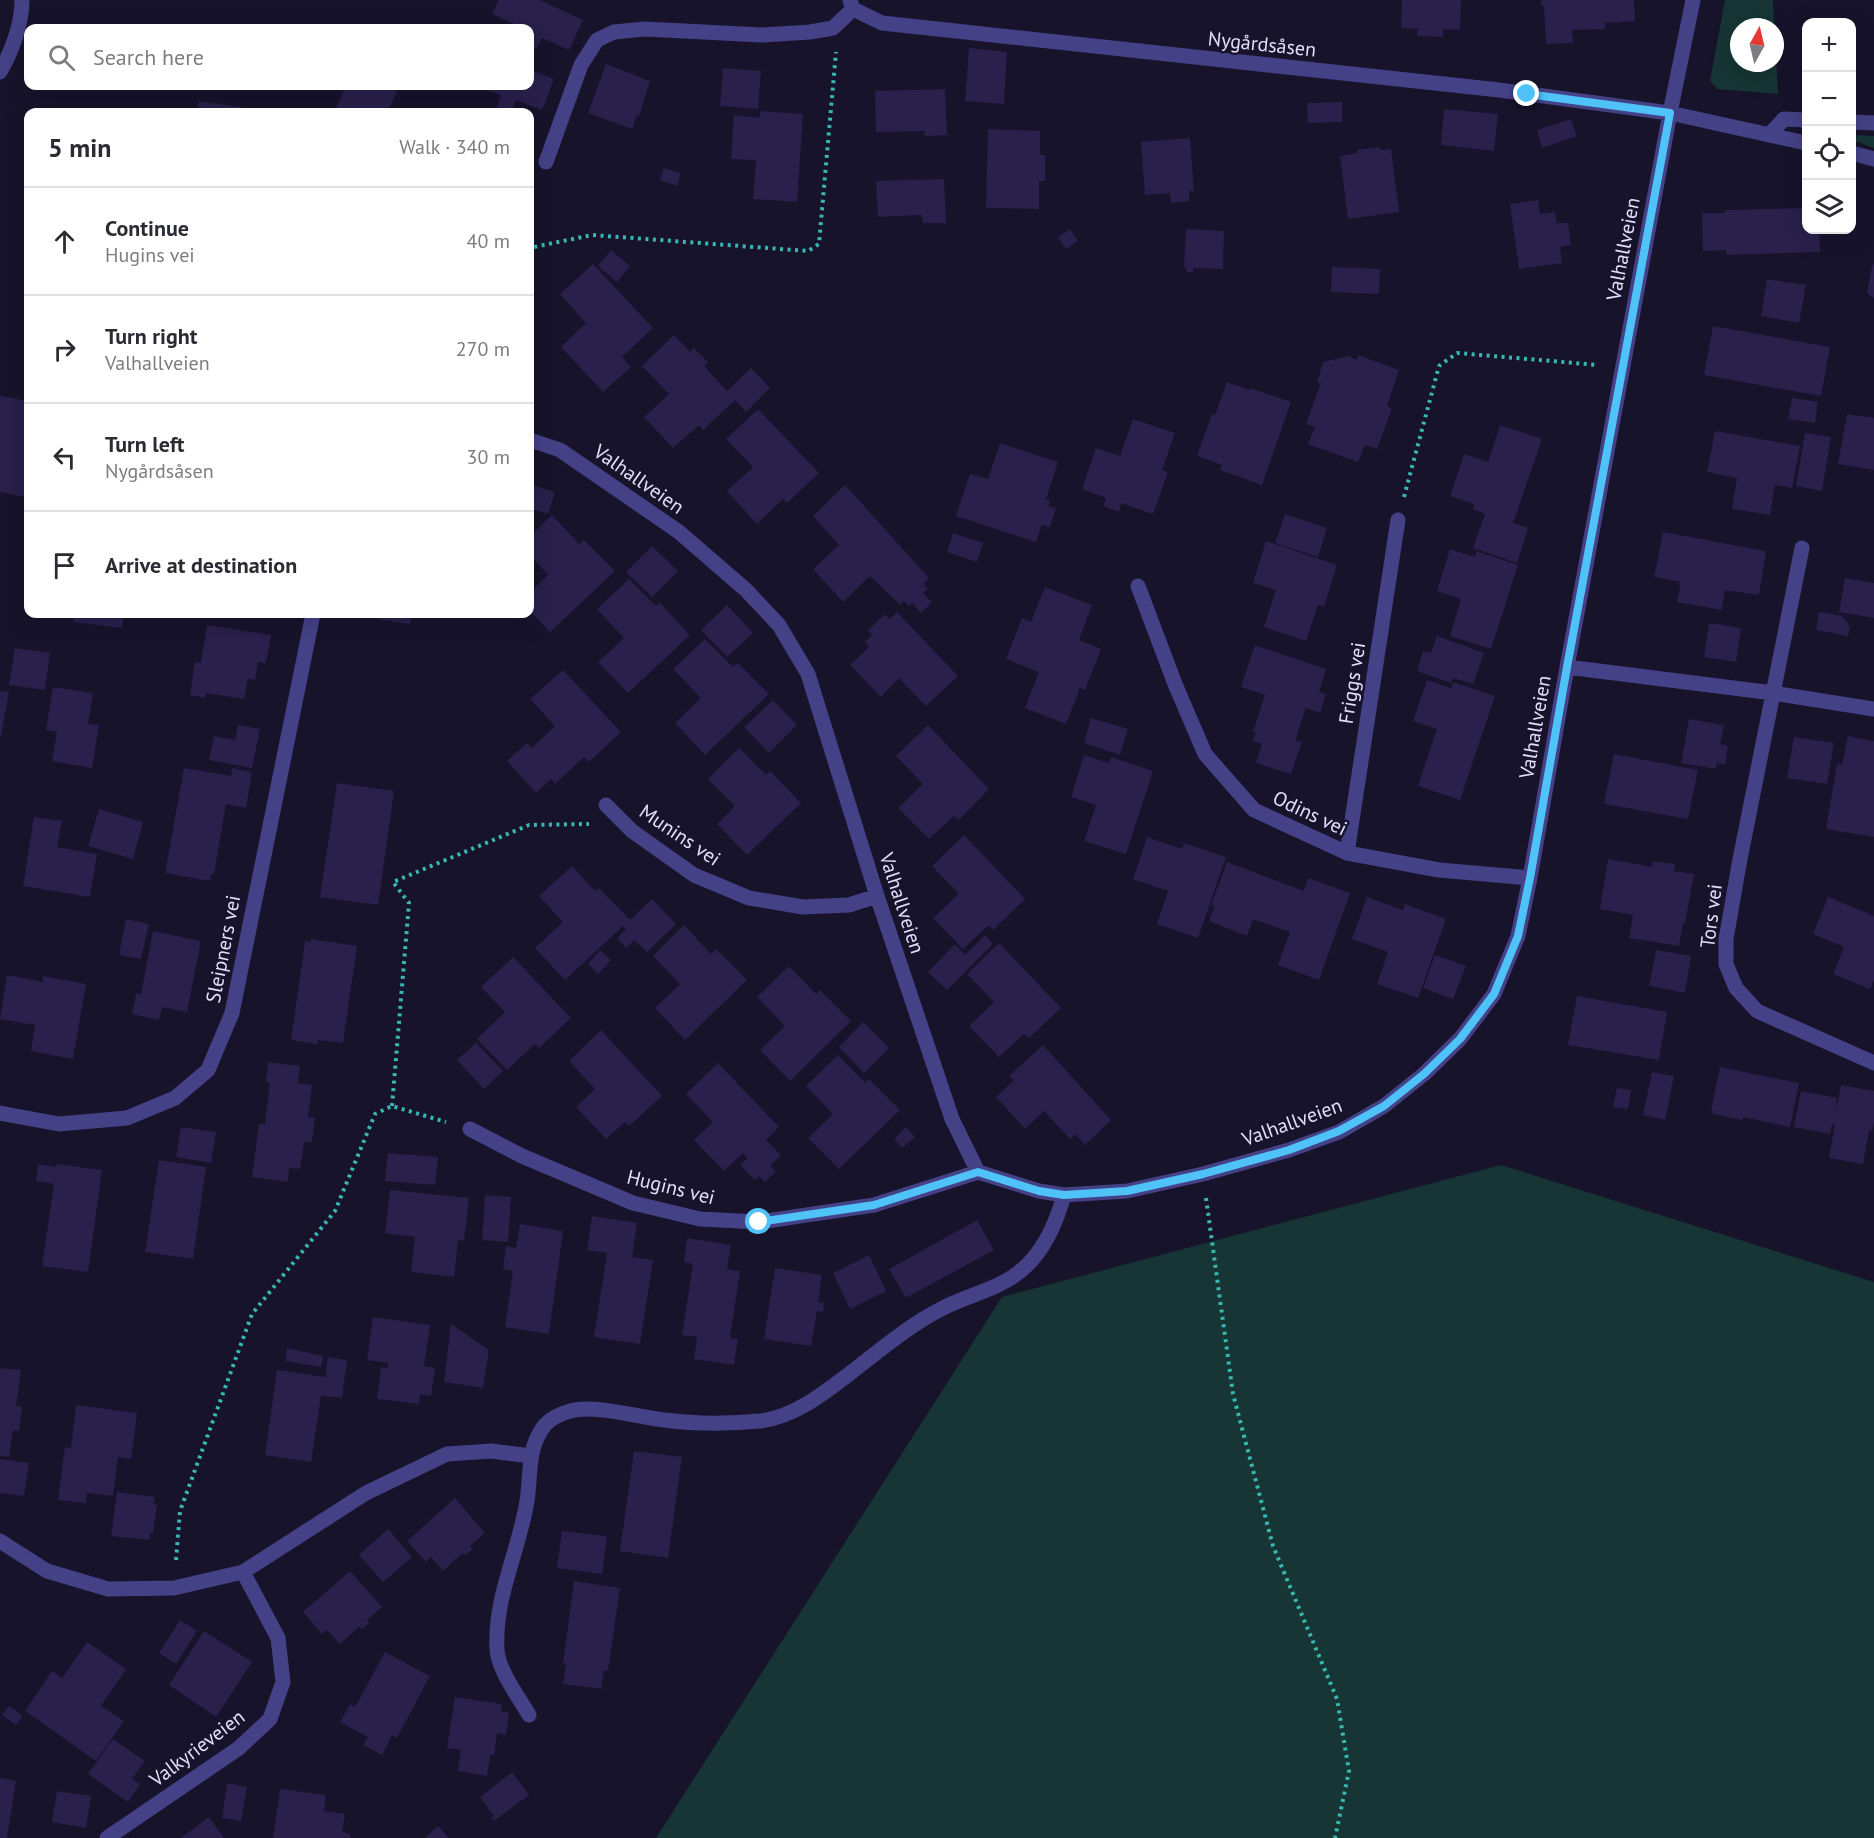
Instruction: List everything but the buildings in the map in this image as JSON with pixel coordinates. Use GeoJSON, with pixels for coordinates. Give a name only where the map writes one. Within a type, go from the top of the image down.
{"type":"FeatureCollection","features":[{"type":"Feature","properties":{"kind":"street"},"geometry":{"type":"LineString","coordinates":[[0,72],[8,58],[22,10],[22,0]]}},
{"type":"Feature","properties":{"kind":"street","name":"Valhallveien"},"geometry":{"type":"LineString","coordinates":[[534,441],[560,450],[678,532],[746,590],[778,626],[808,674],[877,896],[952,1119],[978,1172],[1039,1191],[1064,1195],[1127,1191],[1203,1174],[1289,1150],[1339,1131],[1384,1106],[1424,1074],[1460,1039],[1494,994],[1518,936],[1622,368],[1693,0]]}},
{"type":"Feature","properties":{"kind":"street","name":"Nygårdsåsen"},"geometry":{"type":"LineString","coordinates":[[833,28],[851,5],[882,23],[1488,88],[1670,113],[1802,142]]}},
{"type":"Feature","properties":{"kind":"street"},"geometry":{"type":"LineString","coordinates":[[546,162],[581,65],[597,40],[614,32],[645,29],[762,35],[833,28]]}},
{"type":"Feature","properties":{"kind":"street"},"geometry":{"type":"LineString","coordinates":[[1769,135],[1784,118],[1802,120]]}},
{"type":"Feature","properties":{"kind":"street"},"geometry":{"type":"LineString","coordinates":[[1856,122],[1874,123]]}},
{"type":"Feature","properties":{"kind":"street"},"geometry":{"type":"LineString","coordinates":[[1856,154],[1874,159]]}},
{"type":"Feature","properties":{"kind":"street","name":"Friggs vei"},"geometry":{"type":"LineString","coordinates":[[1347,853],[1398,520]]}},
{"type":"Feature","properties":{"kind":"street","name":"Tors vei"},"geometry":{"type":"LineString","coordinates":[[1802,548],[1726,939],[1726,964],[1736,988],[1757,1011],[1874,1063]]}},
{"type":"Feature","properties":{"kind":"street","name":"Odins vei"},"geometry":{"type":"LineString","coordinates":[[1138,586],[1175,684],[1205,754],[1254,810],[1347,853],[1439,870],[1530,878]]}},
{"type":"Feature","properties":{"kind":"street","name":"Sleipners vei"},"geometry":{"type":"LineString","coordinates":[[0,1113],[59,1124],[127,1118],[175,1098],[208,1070],[232,1013],[312,618]]}},
{"type":"Feature","properties":{"kind":"street"},"geometry":{"type":"LineString","coordinates":[[1567,667],[1773,693],[1874,709]]}},
{"type":"Feature","properties":{"kind":"street","name":"Munins vei"},"geometry":{"type":"LineString","coordinates":[[606,805],[632,831],[694,875],[748,898],[802,907],[849,905],[877,896]]}},
{"type":"Feature","properties":{"kind":"street","name":"Hugins vei"},"geometry":{"type":"LineString","coordinates":[[470,1129],[522,1156],[633,1203],[700,1219],[759,1222],[874,1205],[978,1172]]}},
{"type":"Feature","properties":{"kind":"street"},"geometry":{"type":"LineString","coordinates":[[529,1715],[501,1667],[496,1652],[497,1616],[527,1501],[531,1456],[542,1430],[551,1420],[561,1413],[576,1409],[692,1423],[724,1424],[781,1416],[817,1398],[904,1332],[942,1308],[1018,1274],[1045,1242],[1059,1215],[1064,1195]]}},
{"type":"Feature","properties":{"kind":"street"},"geometry":{"type":"LineString","coordinates":[[0,1541],[47,1571],[108,1589],[174,1588],[243,1572],[366,1493],[447,1454],[491,1451],[531,1456]]}},
{"type":"Feature","properties":{"kind":"street","name":"Valkyrieveien"},"geometry":{"type":"LineString","coordinates":[[107,1838],[239,1748],[270,1719],[283,1682],[278,1638],[243,1572]]}},
{"type":"Feature","properties":{"kind":"path"},"geometry":{"type":"LineString","coordinates":[[534,248],[592,235],[808,251],[819,244],[837,57],[833,28]]}},
{"type":"Feature","properties":{"kind":"path"},"geometry":{"type":"LineString","coordinates":[[1398,520],[1439,366],[1457,353],[1622,368]]}},
{"type":"Feature","properties":{"kind":"path"},"geometry":{"type":"LineString","coordinates":[[392,1106],[409,903],[393,882],[529,825],[624,824]]}},
{"type":"Feature","properties":{"kind":"path"},"geometry":{"type":"LineString","coordinates":[[174,1588],[180,1511],[252,1314],[335,1211],[375,1114],[392,1106],[470,1129]]}},
{"type":"Feature","properties":{"kind":"path"},"geometry":{"type":"LineString","coordinates":[[1203,1174],[1233,1394],[1273,1546],[1337,1700],[1349,1771],[1335,1838]]}},
{"type":"Feature","properties":{"kind":"green space"},"geometry":{"type":"Polygon","coordinates":[[[1725,0],[1773,0],[1774,18],[1730,18],[1730,72],[1777,72],[1778,94],[1717,89],[1710,81],[1725,0]]]}},
{"type":"Feature","properties":{"kind":"green space"},"geometry":{"type":"Polygon","coordinates":[[[1857,135],[1874,136],[1874,148],[1856,141],[1857,135]]]}},
{"type":"Feature","properties":{"kind":"green space"},"geometry":{"type":"Polygon","coordinates":[[[1501,1165],[1874,1282],[1874,1838],[656,1838],[1002,1297],[1501,1165]]]}},
{"type":"Feature","properties":{"kind":"route"},"geometry":{"type":"LineString","coordinates":[[759,1222],[874,1205],[978,1172],[1039,1191],[1064,1195],[1127,1191],[1203,1174],[1289,1150],[1339,1131],[1384,1106],[1424,1074],[1460,1039],[1494,994],[1518,936],[1530,878],[1670,113],[1527,94]]}}]}
